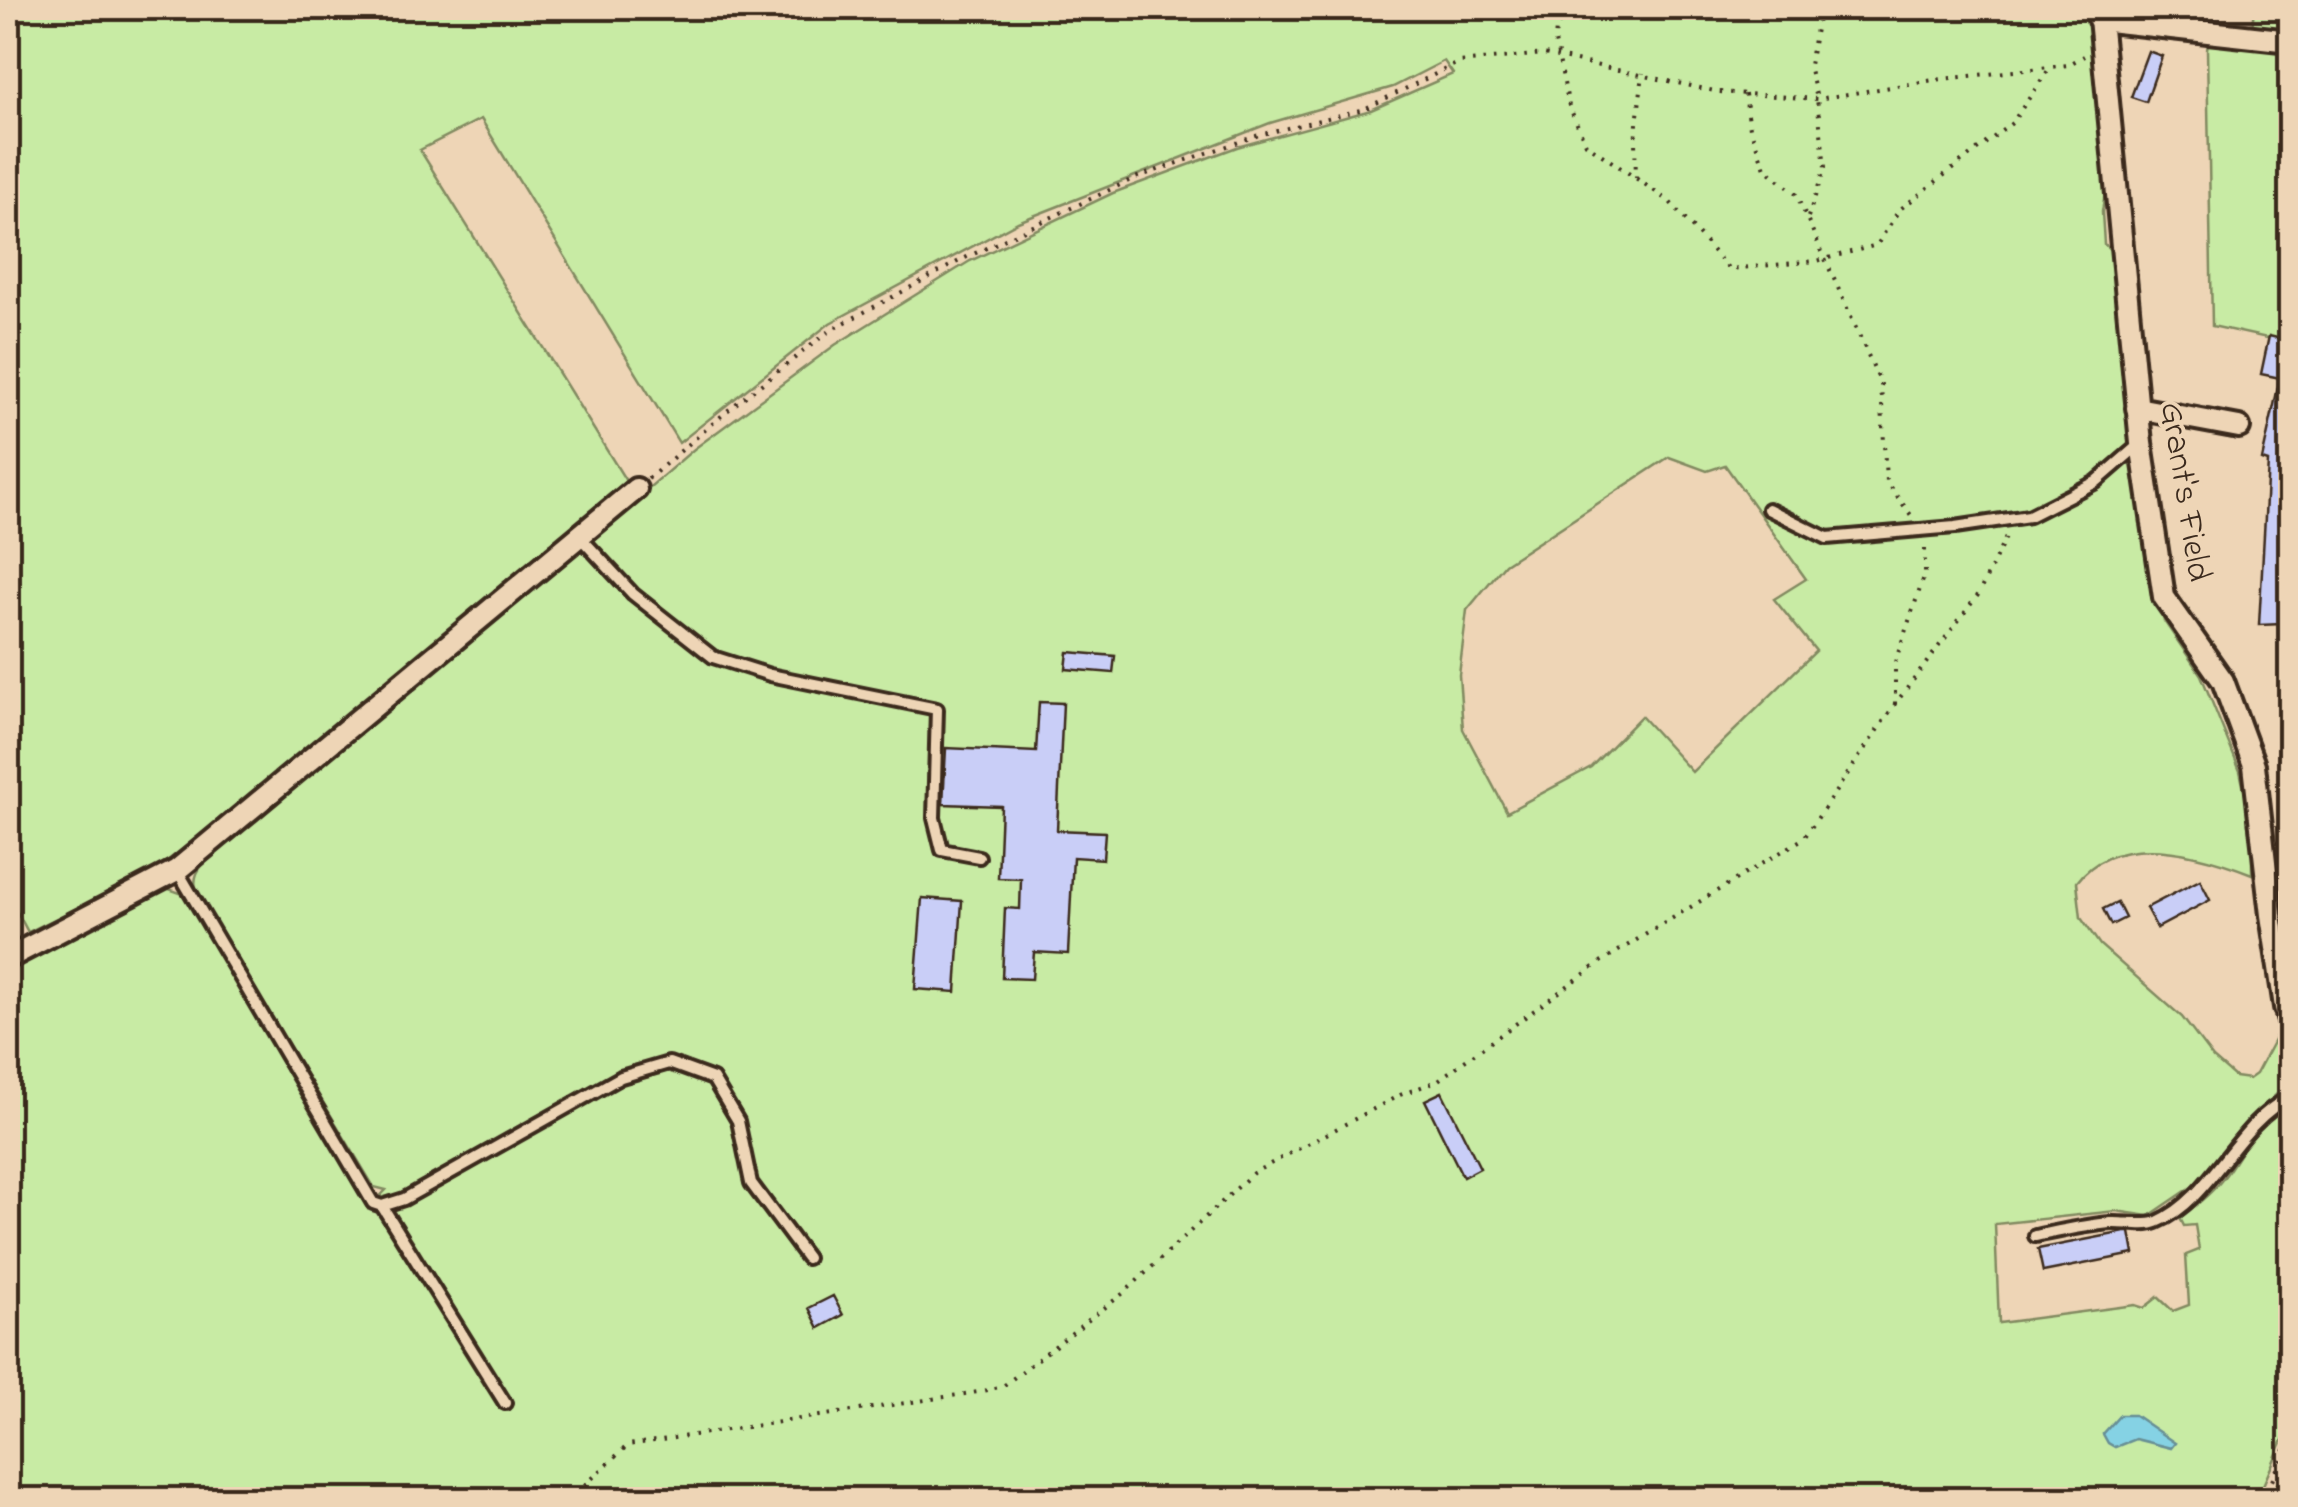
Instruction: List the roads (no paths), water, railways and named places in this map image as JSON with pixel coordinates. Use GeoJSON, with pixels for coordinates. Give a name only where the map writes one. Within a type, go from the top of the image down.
{"type":"FeatureCollection","features":[{"type":"Feature","properties":{"kind":"street"},"geometry":{"type":"LineString","coordinates":[[2098,14],[2290,41]]}},
{"type":"Feature","properties":{"kind":"street","name":"Grant's Field"},"geometry":{"type":"LineString","coordinates":[[2098,14],[2137,408],[2164,596],[2223,682],[2254,765],[2271,915],[2290,1023]]}},
{"type":"Feature","properties":{"kind":"street"},"geometry":{"type":"LineString","coordinates":[[2137,408],[2238,426]]}},
{"type":"Feature","properties":{"kind":"street"},"geometry":{"type":"LineString","coordinates":[[8,958],[177,870],[636,488]]}},
{"type":"Feature","properties":{"kind":"lane"},"geometry":{"type":"LineString","coordinates":[[1768,508],[1827,538],[2029,516],[2096,482],[2141,443]]}},
{"type":"Feature","properties":{"kind":"lane"},"geometry":{"type":"LineString","coordinates":[[579,536],[634,594],[713,657],[770,675],[937,708],[934,818],[942,850],[979,857]]}},
{"type":"Feature","properties":{"kind":"lane"},"geometry":{"type":"LineString","coordinates":[[177,870],[373,1204],[382,1206],[404,1199],[621,1077],[669,1063],[713,1079],[738,1121],[751,1184],[807,1258]]}},
{"type":"Feature","properties":{"kind":"lane"},"geometry":{"type":"LineString","coordinates":[[2036,1236],[2110,1223],[2155,1224],[2189,1199],[2219,1169],[2246,1131],[2290,1097]]}},
{"type":"Feature","properties":{"kind":"lane"},"geometry":{"type":"LineString","coordinates":[[382,1206],[506,1403]]}},
{"type":"Feature","properties":{"kind":"water"},"geometry":{"type":"Polygon","coordinates":[[[2120,1415],[2134,1415],[2175,1443],[2171,1448],[2135,1439],[2115,1447],[2103,1434],[2120,1415]]]}}]}
